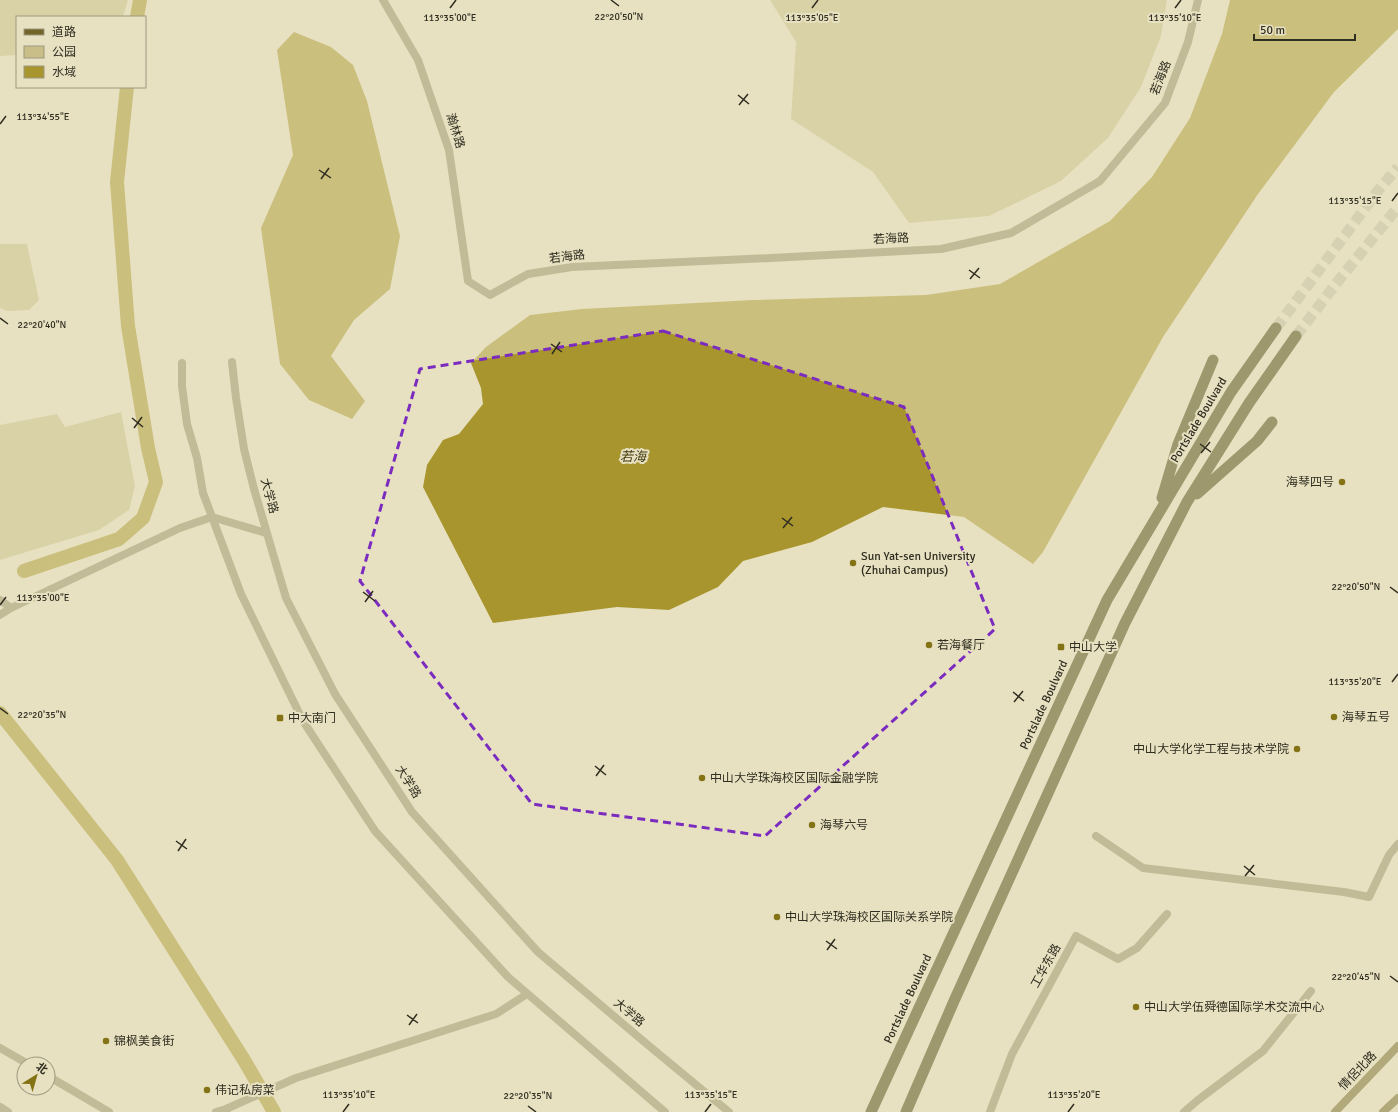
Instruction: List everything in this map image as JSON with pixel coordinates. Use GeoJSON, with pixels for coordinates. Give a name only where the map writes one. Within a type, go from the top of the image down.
{"type":"FeatureCollection","features":[{"type":"Feature","properties":{"kind":"highway","name":"Portslade Boulvard"},"geometry":{"type":"LineString","coordinates":[[871,1112],[1106,600],[1231,392],[1276,328]]}},
{"type":"Feature","properties":{"kind":"highway"},"geometry":{"type":"LineString","coordinates":[[906,1112],[954,1001],[1126,623],[1187,502],[1249,403],[1296,336]]}},
{"type":"Feature","properties":{"kind":"highway"},"geometry":{"type":"LineString","coordinates":[[1158,514],[1178,444],[1213,360]]}},
{"type":"Feature","properties":{"kind":"highway"},"geometry":{"type":"LineString","coordinates":[[1187,502],[1257,441],[1272,422]]}},
{"type":"Feature","properties":{"kind":"main road","name":"情侶北路"},"geometry":{"type":"LineString","coordinates":[[1335,1112],[1398,1046]]}},
{"type":"Feature","properties":{"kind":"main road"},"geometry":{"type":"LineString","coordinates":[[1383,1112],[1398,1098]]}},
{"type":"Feature","properties":{"kind":"street","name":"瀚林路"},"geometry":{"type":"LineString","coordinates":[[383,0],[418,60],[449,150],[468,281]]}},
{"type":"Feature","properties":{"kind":"street","name":"若海路"},"geometry":{"type":"LineString","coordinates":[[468,281],[490,295],[528,274],[572,267],[771,258],[941,248],[1011,233],[1100,181],[1165,103],[1188,42],[1198,0]]}},
{"type":"Feature","properties":{"kind":"street","name":"大学路"},"geometry":{"type":"LineString","coordinates":[[232,362],[244,449],[266,533],[286,598],[335,694],[412,812],[538,952],[729,1112]]}},
{"type":"Feature","properties":{"kind":"street"},"geometry":{"type":"LineString","coordinates":[[182,363],[182,386],[187,424],[197,458],[203,492],[240,594],[303,721],[375,831],[508,977],[665,1112]]}},
{"type":"Feature","properties":{"kind":"street"},"geometry":{"type":"LineString","coordinates":[[0,615],[11,608],[180,528],[212,517],[266,533]]}},
{"type":"Feature","properties":{"kind":"street"},"geometry":{"type":"LineString","coordinates":[[0,600],[11,608]]}},
{"type":"Feature","properties":{"kind":"street"},"geometry":{"type":"LineString","coordinates":[[1096,836],[1143,868],[1344,892],[1369,897],[1389,855],[1398,844]]}},
{"type":"Feature","properties":{"kind":"street","name":"工华东路"},"geometry":{"type":"LineString","coordinates":[[990,1112],[1012,1054],[1076,936],[1118,959],[1137,948],[1167,914]]}},
{"type":"Feature","properties":{"kind":"street"},"geometry":{"type":"LineString","coordinates":[[1184,1112],[1263,1051],[1311,990]]}},
{"type":"Feature","properties":{"kind":"street"},"geometry":{"type":"LineString","coordinates":[[216,1112],[227,1111],[296,1078],[496,1014],[528,994]]}},
{"type":"Feature","properties":{"kind":"street"},"geometry":{"type":"LineString","coordinates":[[0,1048],[16,1057]]}},
{"type":"Feature","properties":{"kind":"street"},"geometry":{"type":"LineString","coordinates":[[56,1081],[109,1112]]}},
{"type":"Feature","properties":{"kind":"street"},"geometry":{"type":"LineString","coordinates":[[0,1107],[8,1112]]}},
{"type":"Feature","properties":{"kind":"highlighted area"},"geometry":{"type":"Polygon","coordinates":[[[663,331],[904,407],[995,629],[765,836],[532,804],[360,581],[420,369],[663,331]]]}},
{"type":"Feature","properties":{"kind":"green space"},"geometry":{"type":"Polygon","coordinates":[[[0,0],[128,0],[123,16],[16,16],[16,55],[0,56],[0,0]]]}},
{"type":"Feature","properties":{"kind":"green space"},"geometry":{"type":"Polygon","coordinates":[[[770,0],[1167,0],[1161,36],[1141,87],[1108,138],[1061,181],[989,216],[909,223],[873,172],[791,119],[796,42],[770,0]]]}},
{"type":"Feature","properties":{"kind":"green space"},"geometry":{"type":"Polygon","coordinates":[[[0,244],[27,244],[39,300],[29,310],[7,311],[0,308],[0,244]]]}},
{"type":"Feature","properties":{"kind":"green space"},"geometry":{"type":"Polygon","coordinates":[[[121,412],[135,486],[129,510],[99,530],[0,560],[0,425],[57,414],[65,427],[121,412]]]}},
{"type":"Feature","properties":{"kind":"water","name":"若海"},"geometry":{"type":"Polygon","coordinates":[[[1230,0],[1398,0],[1398,29],[1334,92],[1258,194],[1163,337],[1043,552],[1033,564],[964,517],[883,507],[812,542],[743,561],[718,587],[669,610],[617,607],[493,623],[423,487],[427,465],[443,440],[459,434],[483,404],[481,388],[471,363],[486,347],[530,315],[582,309],[753,300],[926,295],[1000,284],[1110,221],[1152,177],[1190,118],[1222,34],[1230,0]]]}},
{"type":"Feature","properties":{"kind":"water"},"geometry":{"type":"Polygon","coordinates":[[[294,32],[331,47],[353,65],[367,101],[400,236],[390,289],[354,320],[331,356],[365,401],[352,419],[309,400],[280,364],[261,228],[293,155],[277,50],[294,32]]]}},
{"type":"Feature","properties":{"kind":"waterway"},"geometry":{"type":"LineString","coordinates":[[137,16],[140,0]]}},
{"type":"Feature","properties":{"kind":"waterway"},"geometry":{"type":"LineString","coordinates":[[24,571],[119,539],[143,518],[156,482],[148,448],[128,326],[117,182],[127,88]]}},
{"type":"Feature","properties":{"kind":"waterway"},"geometry":{"type":"LineString","coordinates":[[0,713],[117,860],[244,1060],[274,1112]]}},
{"type":"Feature","properties":{"kind":"tunnel"},"geometry":{"type":"LineString","coordinates":[[1276,328],[1377,192],[1398,167]]}},
{"type":"Feature","properties":{"kind":"tunnel"},"geometry":{"type":"LineString","coordinates":[[1296,336],[1398,207]]}},
{"type":"Feature","properties":{"kind":"place","name":"海琴四号"},"geometry":{"type":"Point","coordinates":[1342,482]}},
{"type":"Feature","properties":{"kind":"place","name":"Sun Yat-sen University (Zhuhai Campus)"},"geometry":{"type":"Point","coordinates":[853,563]}},
{"type":"Feature","properties":{"kind":"place","name":"若海餐厅"},"geometry":{"type":"Point","coordinates":[929,645]}},
{"type":"Feature","properties":{"kind":"place","name":"中山大学"},"geometry":{"type":"Point","coordinates":[1061,647]}},
{"type":"Feature","properties":{"kind":"place","name":"海琴五号"},"geometry":{"type":"Point","coordinates":[1334,717]}},
{"type":"Feature","properties":{"kind":"place","name":"中大南门"},"geometry":{"type":"Point","coordinates":[280,718]}},
{"type":"Feature","properties":{"kind":"place","name":"中山大学化学工程与技术学院"},"geometry":{"type":"Point","coordinates":[1297,749]}},
{"type":"Feature","properties":{"kind":"place","name":"中山大学珠海校区国际金融学院"},"geometry":{"type":"Point","coordinates":[702,778]}},
{"type":"Feature","properties":{"kind":"place","name":"海琴六号"},"geometry":{"type":"Point","coordinates":[812,825]}},
{"type":"Feature","properties":{"kind":"place","name":"中山大学珠海校区国际关系学院"},"geometry":{"type":"Point","coordinates":[777,917]}},
{"type":"Feature","properties":{"kind":"place","name":"中山大学伍舜德国际学术交流中心"},"geometry":{"type":"Point","coordinates":[1136,1007]}},
{"type":"Feature","properties":{"kind":"place","name":"锦枫美食街"},"geometry":{"type":"Point","coordinates":[106,1041]}},
{"type":"Feature","properties":{"kind":"place","name":"伟记私房菜"},"geometry":{"type":"Point","coordinates":[207,1090]}}]}
